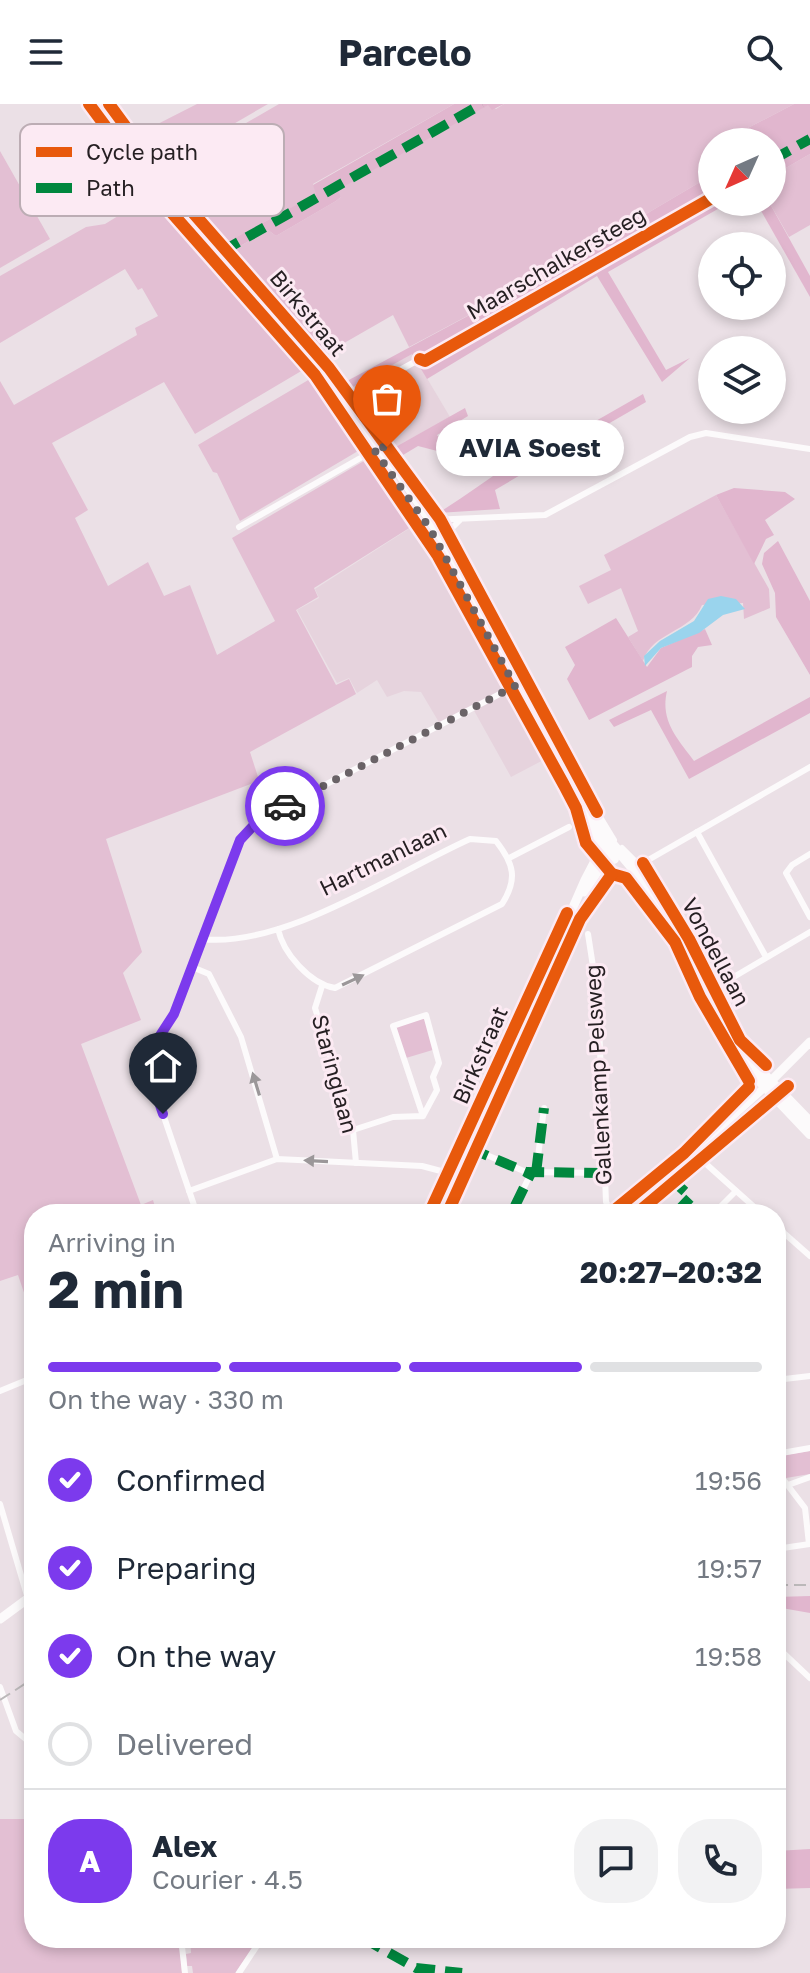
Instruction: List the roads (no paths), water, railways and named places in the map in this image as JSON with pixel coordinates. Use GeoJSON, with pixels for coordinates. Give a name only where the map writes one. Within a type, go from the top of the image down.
{"type":"FeatureCollection","features":[{"type":"Feature","properties":{"kind":"main road","name":"Birkstraat"},"geometry":{"type":"LineString","coordinates":[[99,104],[114,124]]}},
{"type":"Feature","properties":{"kind":"main road","name":"Birkstraat"},"geometry":{"type":"LineString","coordinates":[[184,216],[347,399],[442,538],[518,685]]}},
{"type":"Feature","properties":{"kind":"main road","name":"Birkstraat"},"geometry":{"type":"LineString","coordinates":[[324,374],[350,417],[367,429]]}},
{"type":"Feature","properties":{"kind":"main road","name":"Birkstraat"},"geometry":{"type":"LineString","coordinates":[[381,448],[583,800],[590,827],[610,851],[580,898],[465,1146],[443,1204]]}},
{"type":"Feature","properties":{"kind":"main road","name":"Vondellaan"},"geometry":{"type":"LineString","coordinates":[[610,851],[665,913],[738,1044],[768,1085]]}},
{"type":"Feature","properties":{"kind":"main road"},"geometry":{"type":"LineString","coordinates":[[768,1085],[810,1042]]}},
{"type":"Feature","properties":{"kind":"main road"},"geometry":{"type":"LineString","coordinates":[[768,1085],[810,1122]]}},
{"type":"Feature","properties":{"kind":"main road"},"geometry":{"type":"LineString","coordinates":[[768,1085],[810,1134]]}},
{"type":"Feature","properties":{"kind":"main road"},"geometry":{"type":"LineString","coordinates":[[0,1619],[24,1602]]}},
{"type":"Feature","properties":{"kind":"street"},"geometry":{"type":"LineString","coordinates":[[347,399],[420,359]]}},
{"type":"Feature","properties":{"kind":"street"},"geometry":{"type":"LineString","coordinates":[[431,520],[545,515],[690,437],[706,433],[810,449]]}},
{"type":"Feature","properties":{"kind":"street"},"geometry":{"type":"LineString","coordinates":[[239,527],[381,448]]}},
{"type":"Feature","properties":{"kind":"street"},"geometry":{"type":"LineString","coordinates":[[442,538],[461,520]]}},
{"type":"Feature","properties":{"kind":"street"},"geometry":{"type":"LineString","coordinates":[[194,1204],[146,1064],[150,1051],[174,1014],[240,840],[254,825],[518,685]]}},
{"type":"Feature","properties":{"kind":"street"},"geometry":{"type":"LineString","coordinates":[[597,812],[618,844],[636,862],[643,863],[810,767]]}},
{"type":"Feature","properties":{"kind":"street"},"geometry":{"type":"LineString","coordinates":[[278,929],[281,942],[322,986],[335,988],[502,904],[512,888],[514,876],[509,858],[569,827]]}},
{"type":"Feature","properties":{"kind":"street"},"geometry":{"type":"LineString","coordinates":[[697,832],[766,957]]}},
{"type":"Feature","properties":{"kind":"street","name":"Hartmanlaan"},"geometry":{"type":"LineString","coordinates":[[201,939],[218,941],[278,929],[305,920],[470,839],[496,841],[509,858]]}},
{"type":"Feature","properties":{"kind":"street"},"geometry":{"type":"LineString","coordinates":[[810,854],[792,865],[786,873],[810,917]]}},
{"type":"Feature","properties":{"kind":"street"},"geometry":{"type":"LineString","coordinates":[[708,992],[810,932]]}},
{"type":"Feature","properties":{"kind":"street","name":"Gallenkamp Pelsweg"},"geometry":{"type":"LineString","coordinates":[[588,934],[598,999],[606,1204]]}},
{"type":"Feature","properties":{"kind":"street"},"geometry":{"type":"LineString","coordinates":[[192,967],[209,974],[241,1037],[277,1159]]}},
{"type":"Feature","properties":{"kind":"street","name":"Staringlaan"},"geometry":{"type":"LineString","coordinates":[[322,986],[315,1008],[353,1130],[356,1163]]}},
{"type":"Feature","properties":{"kind":"street"},"geometry":{"type":"LineString","coordinates":[[426,1015],[439,1063],[433,1077],[437,1090],[423,1116],[393,1026],[426,1015]]}},
{"type":"Feature","properties":{"kind":"street"},"geometry":{"type":"LineString","coordinates":[[636,1204],[695,1154],[768,1085]]}},
{"type":"Feature","properties":{"kind":"street"},"geometry":{"type":"LineString","coordinates":[[516,1204],[534,1173],[544,1108]]}},
{"type":"Feature","properties":{"kind":"street"},"geometry":{"type":"LineString","coordinates":[[353,1130],[393,1117],[423,1116]]}},
{"type":"Feature","properties":{"kind":"street"},"geometry":{"type":"LineString","coordinates":[[465,1146],[534,1173],[603,1173]]}},
{"type":"Feature","properties":{"kind":"street"},"geometry":{"type":"LineString","coordinates":[[695,1154],[751,1204]]}},
{"type":"Feature","properties":{"kind":"street"},"geometry":{"type":"LineString","coordinates":[[189,1191],[277,1159],[437,1167],[456,1175]]}},
{"type":"Feature","properties":{"kind":"street"},"geometry":{"type":"LineString","coordinates":[[723,1204],[736,1191]]}},
{"type":"Feature","properties":{"kind":"street"},"geometry":{"type":"LineString","coordinates":[[786,1235],[810,1256]]}},
{"type":"Feature","properties":{"kind":"street"},"geometry":{"type":"LineString","coordinates":[[786,1379],[810,1376]]}},
{"type":"Feature","properties":{"kind":"street"},"geometry":{"type":"LineString","coordinates":[[0,1391],[24,1381]]}},
{"type":"Feature","properties":{"kind":"street"},"geometry":{"type":"LineString","coordinates":[[786,1452],[810,1448]]}},
{"type":"Feature","properties":{"kind":"street"},"geometry":{"type":"LineString","coordinates":[[788,1485],[810,1477]]}},
{"type":"Feature","properties":{"kind":"street"},"geometry":{"type":"LineString","coordinates":[[786,1482],[805,1508],[810,1544],[786,1548]]}},
{"type":"Feature","properties":{"kind":"street"},"geometry":{"type":"LineString","coordinates":[[0,1504],[24,1576]]}},
{"type":"Feature","properties":{"kind":"street"},"geometry":{"type":"LineString","coordinates":[[786,1655],[810,1678]]}},
{"type":"Feature","properties":{"kind":"street"},"geometry":{"type":"LineString","coordinates":[[0,1687],[16,1731],[24,1738]]}},
{"type":"Feature","properties":{"kind":"street"},"geometry":{"type":"LineString","coordinates":[[182,1948],[185,1973]]}},
{"type":"Feature","properties":{"kind":"street"},"geometry":{"type":"LineString","coordinates":[[239,1973],[255,1948]]}},
{"type":"Feature","properties":{"kind":"water"},"geometry":{"type":"Polygon","coordinates":[[[721,596],[736,599],[745,609],[723,615],[699,633],[661,648],[645,666],[644,656],[660,641],[694,621],[708,599],[721,596]]]}},
{"type":"Feature","properties":{"kind":"railway"},"geometry":{"type":"LineString","coordinates":[[786,1585],[810,1585]]}},
{"type":"Feature","properties":{"kind":"railway"},"geometry":{"type":"LineString","coordinates":[[0,1700],[24,1684]]}},
{"type":"Feature","properties":{"kind":"place","name":"AVIA Soest"},"geometry":{"type":"Point","coordinates":[387,447]}}]}
